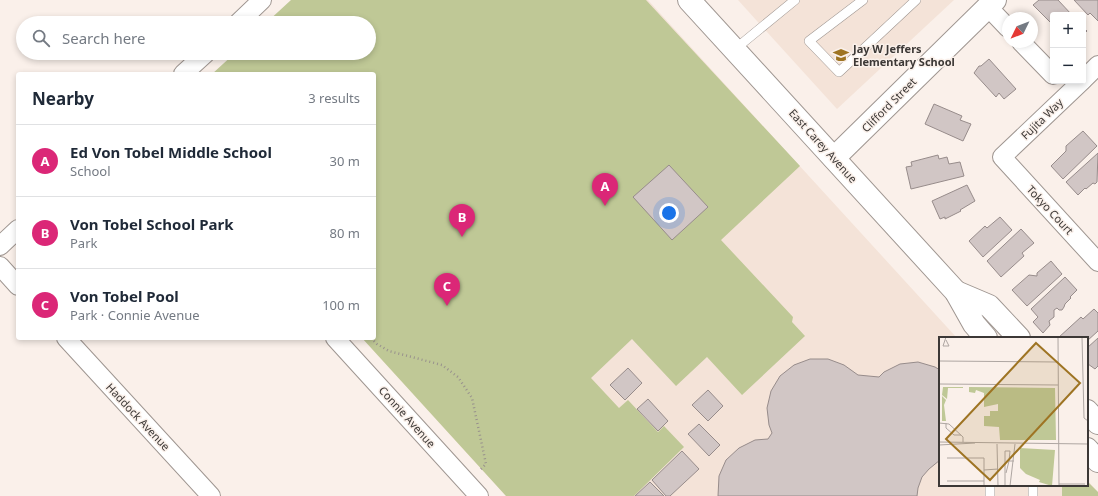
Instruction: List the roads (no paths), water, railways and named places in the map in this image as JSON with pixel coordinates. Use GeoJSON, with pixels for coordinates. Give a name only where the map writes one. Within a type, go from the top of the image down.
{"type":"FeatureCollection","features":[{"type":"Feature","properties":{"kind":"main road","name":"East Carey Avenue"},"geometry":{"type":"LineString","coordinates":[[689,0],[956,292],[974,324],[985,337]]}},
{"type":"Feature","properties":{"kind":"main road","name":"Clifford Street"},"geometry":{"type":"LineString","coordinates":[[834,158],[992,3]]}},
{"type":"Feature","properties":{"kind":"main road","name":"East Carey Avenue"},"geometry":{"type":"LineString","coordinates":[[956,292],[989,306],[1018,337]]}},
{"type":"Feature","properties":{"kind":"main road"},"geometry":{"type":"LineString","coordinates":[[1088,412],[1098,423]]}},
{"type":"Feature","properties":{"kind":"main road"},"geometry":{"type":"LineString","coordinates":[[1088,450],[1098,461]]}},
{"type":"Feature","properties":{"kind":"street"},"geometry":{"type":"LineString","coordinates":[[245,16],[262,0]]}},
{"type":"Feature","properties":{"kind":"street"},"geometry":{"type":"LineString","coordinates":[[992,3],[1002,19]]}},
{"type":"Feature","properties":{"kind":"street"},"geometry":{"type":"LineString","coordinates":[[1028,48],[1050,72]]}},
{"type":"Feature","properties":{"kind":"street"},"geometry":{"type":"LineString","coordinates":[[185,72],[198,60]]}},
{"type":"Feature","properties":{"kind":"street","name":"Fujita Way"},"geometry":{"type":"LineString","coordinates":[[1086,74],[1098,65]]}},
{"type":"Feature","properties":{"kind":"street","name":"Fujita Way"},"geometry":{"type":"LineString","coordinates":[[1002,157],[1073,84]]}},
{"type":"Feature","properties":{"kind":"street","name":"Tokyo Court"},"geometry":{"type":"LineString","coordinates":[[1002,157],[1098,262]]}},
{"type":"Feature","properties":{"kind":"street"},"geometry":{"type":"LineString","coordinates":[[0,246],[16,231]]}},
{"type":"Feature","properties":{"kind":"street"},"geometry":{"type":"LineString","coordinates":[[0,266],[16,284]]}},
{"type":"Feature","properties":{"kind":"street","name":"Haddock Avenue"},"geometry":{"type":"LineString","coordinates":[[68,340],[211,496]]}},
{"type":"Feature","properties":{"kind":"street","name":"Connie Avenue"},"geometry":{"type":"LineString","coordinates":[[337,340],[479,496]]}},
{"type":"Feature","properties":{"kind":"lane"},"geometry":{"type":"LineString","coordinates":[[734,50],[795,0]]}},
{"type":"Feature","properties":{"kind":"lane"},"geometry":{"type":"LineString","coordinates":[[864,0],[809,41],[839,72],[916,0]]}},
{"type":"Feature","properties":{"kind":"place","name":"Jay W Jeffers Elementary School"},"geometry":{"type":"Point","coordinates":[841,55]}},
{"type":"Feature","properties":{"kind":"place","name":"Ed Von Tobel Middle School"},"geometry":{"type":"Point","coordinates":[605,206]}},
{"type":"Feature","properties":{"kind":"place","name":"Von Tobel School Park"},"geometry":{"type":"Point","coordinates":[462,237]}},
{"type":"Feature","properties":{"kind":"place","name":"Von Tobel Pool"},"geometry":{"type":"Point","coordinates":[447,306]}}]}
